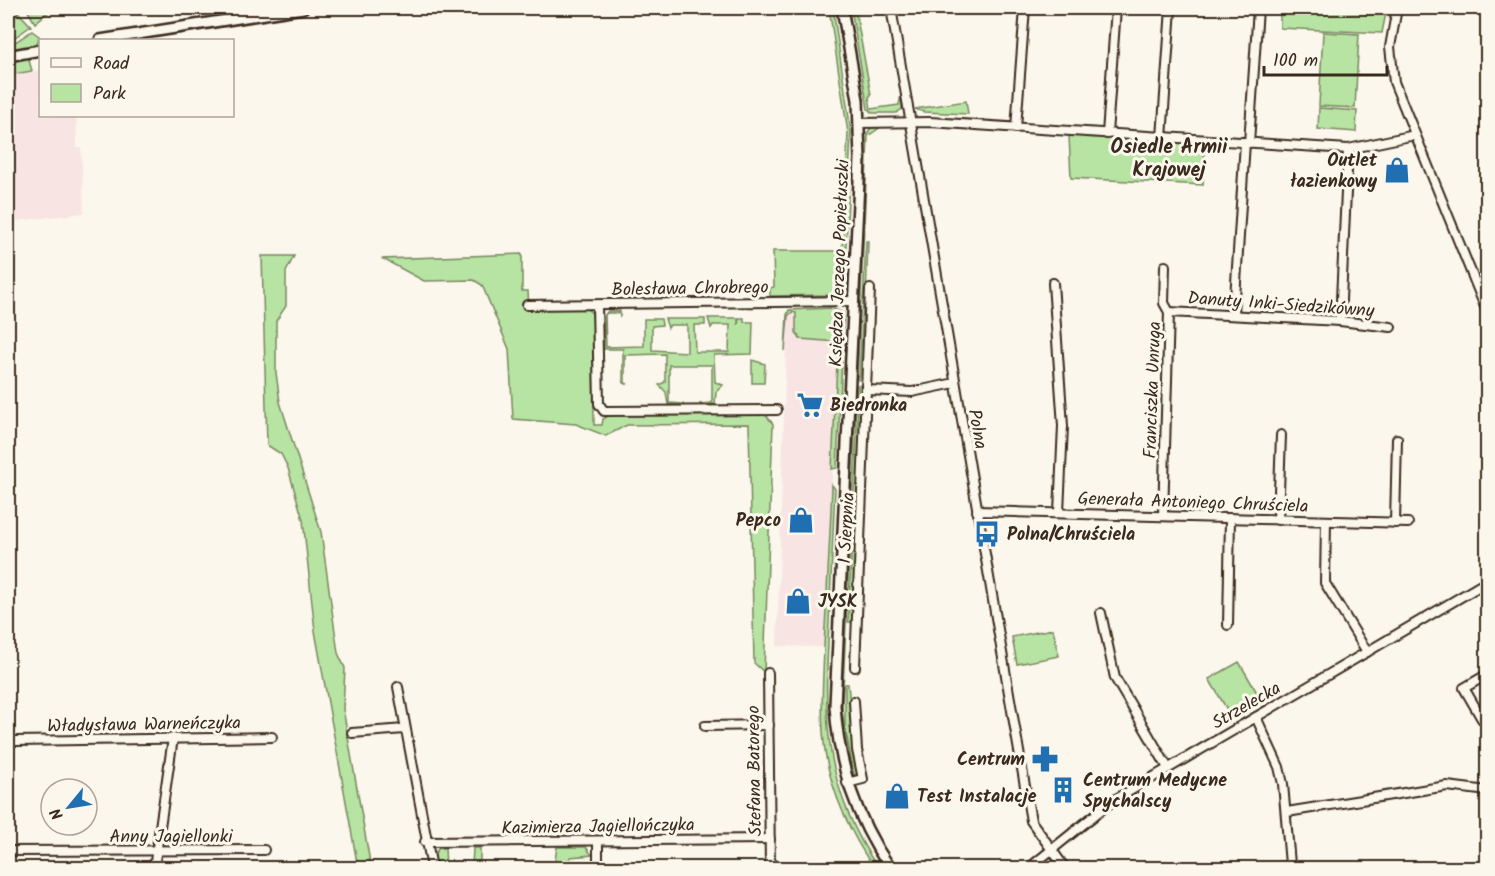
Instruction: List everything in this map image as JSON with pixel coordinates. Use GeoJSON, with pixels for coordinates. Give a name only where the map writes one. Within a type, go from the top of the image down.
{"type":"FeatureCollection","features":[{"type":"Feature","properties":{"kind":"street"},"geometry":{"type":"LineString","coordinates":[[106,39],[303,8]]}},
{"type":"Feature","properties":{"kind":"street","name":"Księdza Jerzego Popiełuszki"},"geometry":{"type":"LineString","coordinates":[[842,8],[860,123],[835,706],[836,733],[847,783],[863,824],[890,868]]}},
{"type":"Feature","properties":{"kind":"street","name":"Polna"},"geometry":{"type":"LineString","coordinates":[[891,8],[1031,821],[1065,868]]}},
{"type":"Feature","properties":{"kind":"street"},"geometry":{"type":"LineString","coordinates":[[1016,128],[1025,8]]}},
{"type":"Feature","properties":{"kind":"street"},"geometry":{"type":"LineString","coordinates":[[1107,134],[1116,8]]}},
{"type":"Feature","properties":{"kind":"street"},"geometry":{"type":"LineString","coordinates":[[1162,138],[1171,8]]}},
{"type":"Feature","properties":{"kind":"street"},"geometry":{"type":"LineString","coordinates":[[1233,314],[1258,8]]}},
{"type":"Feature","properties":{"kind":"street"},"geometry":{"type":"LineString","coordinates":[[1397,8],[1390,47],[1394,82],[1488,314]]}},
{"type":"Feature","properties":{"kind":"street"},"geometry":{"type":"LineString","coordinates":[[8,56],[39,50]]}},
{"type":"Feature","properties":{"kind":"street"},"geometry":{"type":"LineString","coordinates":[[860,123],[911,122],[1348,149],[1415,135]]}},
{"type":"Feature","properties":{"kind":"street"},"geometry":{"type":"LineString","coordinates":[[1340,321],[1348,149]]}},
{"type":"Feature","properties":{"kind":"street","name":"Franciszka Unruga"},"geometry":{"type":"LineString","coordinates":[[1163,516],[1169,312],[1164,303],[1165,266]]}},
{"type":"Feature","properties":{"kind":"street"},"geometry":{"type":"LineString","coordinates":[[1053,283],[1064,426],[1059,512]]}},
{"type":"Feature","properties":{"kind":"street","name":"1 Sierpnia"},"geometry":{"type":"LineString","coordinates":[[855,667],[870,289]]}},
{"type":"Feature","properties":{"kind":"street","name":"Bolesława Chrobrego"},"geometry":{"type":"LineString","coordinates":[[527,305],[854,301]]}},
{"type":"Feature","properties":{"kind":"street"},"geometry":{"type":"LineString","coordinates":[[597,305],[599,404],[602,409],[606,411],[777,410]]}},
{"type":"Feature","properties":{"kind":"street","name":"Danuty Inki-Siedzikówny"},"geometry":{"type":"LineString","coordinates":[[1169,312],[1340,321],[1391,327]]}},
{"type":"Feature","properties":{"kind":"street"},"geometry":{"type":"LineString","coordinates":[[867,390],[912,392],[955,383]]}},
{"type":"Feature","properties":{"kind":"street"},"geometry":{"type":"LineString","coordinates":[[1278,520],[1281,435]]}},
{"type":"Feature","properties":{"kind":"street"},"geometry":{"type":"LineString","coordinates":[[1395,523],[1397,439]]}},
{"type":"Feature","properties":{"kind":"street","name":"Generała Antoniego Chruściela"},"geometry":{"type":"LineString","coordinates":[[977,511],[1408,523]]}},
{"type":"Feature","properties":{"kind":"street"},"geometry":{"type":"LineString","coordinates":[[1228,625],[1230,518]]}},
{"type":"Feature","properties":{"kind":"street"},"geometry":{"type":"LineString","coordinates":[[1326,521],[1326,583],[1367,651]]}},
{"type":"Feature","properties":{"kind":"street","name":"Strzelecka"},"geometry":{"type":"LineString","coordinates":[[1029,868],[1111,802],[1488,580]]}},
{"type":"Feature","properties":{"kind":"street"},"geometry":{"type":"LineString","coordinates":[[1101,613],[1115,678],[1168,768]]}},
{"type":"Feature","properties":{"kind":"street","name":"Stefana Batorego"},"geometry":{"type":"LineString","coordinates":[[768,673],[770,868]]}},
{"type":"Feature","properties":{"kind":"street"},"geometry":{"type":"LineString","coordinates":[[1482,719],[1464,688],[1488,674]]}},
{"type":"Feature","properties":{"kind":"street"},"geometry":{"type":"LineString","coordinates":[[398,687],[425,842],[432,868]]}},
{"type":"Feature","properties":{"kind":"street"},"geometry":{"type":"LineString","coordinates":[[847,783],[863,779],[857,750],[854,700]]}},
{"type":"Feature","properties":{"kind":"street"},"geometry":{"type":"LineString","coordinates":[[1256,717],[1279,767],[1287,812],[1290,864]]}},
{"type":"Feature","properties":{"kind":"street"},"geometry":{"type":"LineString","coordinates":[[705,726],[769,725]]}},
{"type":"Feature","properties":{"kind":"street"},"geometry":{"type":"LineString","coordinates":[[352,733],[405,729]]}},
{"type":"Feature","properties":{"kind":"street","name":"Władysława Warneńczyka"},"geometry":{"type":"LineString","coordinates":[[16,741],[272,737]]}},
{"type":"Feature","properties":{"kind":"street"},"geometry":{"type":"LineString","coordinates":[[154,868],[173,738]]}},
{"type":"Feature","properties":{"kind":"street"},"geometry":{"type":"LineString","coordinates":[[1287,812],[1447,786],[1488,791]]}},
{"type":"Feature","properties":{"kind":"street","name":"Kazimierza Jagiellończyka"},"geometry":{"type":"LineString","coordinates":[[425,842],[770,839]]}},
{"type":"Feature","properties":{"kind":"street"},"geometry":{"type":"LineString","coordinates":[[598,841],[598,868]]}},
{"type":"Feature","properties":{"kind":"street","name":"Anny Jagiellonki"},"geometry":{"type":"LineString","coordinates":[[8,851],[264,850]]}},
{"type":"Feature","properties":{"kind":"shaded area"},"geometry":{"type":"Polygon","coordinates":[[[39,70],[39,117],[76,117],[77,148],[81,148],[84,213],[8,222],[8,75],[39,70]]]}},
{"type":"Feature","properties":{"kind":"shaded area"},"geometry":{"type":"Polygon","coordinates":[[[792,308],[840,310],[824,647],[777,646],[787,312],[792,308]]]}},
{"type":"Feature","properties":{"kind":"green space"},"geometry":{"type":"Polygon","coordinates":[[[26,8],[53,8],[35,23],[26,8]]]}},
{"type":"Feature","properties":{"kind":"green space"},"geometry":{"type":"Polygon","coordinates":[[[829,8],[833,8],[851,132],[844,291],[833,295],[770,296],[770,288],[774,287],[773,251],[842,251],[848,133],[829,8]]]}},
{"type":"Feature","properties":{"kind":"green space"},"geometry":{"type":"Polygon","coordinates":[[[851,8],[855,8],[871,95],[869,97],[871,109],[899,105],[901,95],[902,109],[896,113],[872,113],[868,109],[851,8]]]}},
{"type":"Feature","properties":{"kind":"green space"},"geometry":{"type":"Polygon","coordinates":[[[1280,8],[1387,8],[1382,33],[1280,28],[1280,8]]]}},
{"type":"Feature","properties":{"kind":"green space"},"geometry":{"type":"Polygon","coordinates":[[[18,12],[31,26],[8,42],[8,13],[18,12]]]}},
{"type":"Feature","properties":{"kind":"green space"},"geometry":{"type":"Polygon","coordinates":[[[32,31],[39,36],[37,47],[8,52],[8,47],[32,31]]]}},
{"type":"Feature","properties":{"kind":"green space"},"geometry":{"type":"Polygon","coordinates":[[[1323,32],[1359,34],[1355,108],[1319,106],[1323,32]]]}},
{"type":"Feature","properties":{"kind":"green space"},"geometry":{"type":"Polygon","coordinates":[[[28,57],[32,71],[8,75],[8,60],[28,57]]]}},
{"type":"Feature","properties":{"kind":"green space"},"geometry":{"type":"Polygon","coordinates":[[[966,101],[968,114],[924,112],[915,109],[966,101]]]}},
{"type":"Feature","properties":{"kind":"green space"},"geometry":{"type":"Polygon","coordinates":[[[1319,108],[1357,111],[1356,132],[1318,129],[1319,108]]]}},
{"type":"Feature","properties":{"kind":"green space"},"geometry":{"type":"Polygon","coordinates":[[[881,127],[868,136],[857,380],[855,380],[865,136],[871,128],[881,127]]]}},
{"type":"Feature","properties":{"kind":"green space"},"geometry":{"type":"Polygon","coordinates":[[[1069,135],[1205,144],[1203,185],[1071,178],[1069,135]]]}},
{"type":"Feature","properties":{"kind":"green space"},"geometry":{"type":"Polygon","coordinates":[[[866,241],[868,241],[863,381],[859,380],[866,241]]]}},
{"type":"Feature","properties":{"kind":"green space"},"geometry":{"type":"Polygon","coordinates":[[[522,254],[522,291],[528,291],[529,308],[587,309],[593,314],[594,425],[602,425],[603,419],[610,415],[765,414],[773,424],[764,672],[754,663],[749,424],[627,425],[606,436],[576,424],[513,419],[509,349],[482,285],[474,280],[424,281],[383,259],[522,254]]]}},
{"type":"Feature","properties":{"kind":"green space"},"geometry":{"type":"Polygon","coordinates":[[[262,256],[294,256],[286,272],[286,306],[276,321],[276,373],[280,402],[321,532],[338,653],[345,668],[343,709],[371,868],[358,868],[315,631],[303,520],[288,468],[281,454],[267,445],[262,256]]]}},
{"type":"Feature","properties":{"kind":"green space"},"geometry":{"type":"Polygon","coordinates":[[[831,308],[844,313],[837,468],[832,469],[838,342],[800,339],[796,332],[796,313],[792,312],[788,316],[785,351],[787,315],[789,310],[831,308]]]}},
{"type":"Feature","properties":{"kind":"green space"},"geometry":{"type":"Polygon","coordinates":[[[608,311],[620,311],[620,317],[619,313],[605,315],[606,347],[644,346],[644,319],[661,319],[662,325],[652,326],[652,350],[687,352],[687,325],[670,325],[668,328],[665,319],[705,319],[705,325],[694,325],[695,352],[729,352],[730,325],[713,325],[711,328],[708,318],[738,318],[738,325],[739,318],[744,318],[744,322],[753,322],[752,354],[714,355],[715,382],[723,385],[716,392],[715,404],[699,404],[712,403],[712,365],[669,365],[669,403],[684,404],[668,405],[666,392],[659,385],[665,382],[665,354],[625,355],[625,383],[628,384],[626,384],[623,382],[623,349],[604,349],[604,316],[608,311]]]}},
{"type":"Feature","properties":{"kind":"green space"},"geometry":{"type":"Polygon","coordinates":[[[752,360],[765,364],[764,383],[752,383],[752,360]]]}},
{"type":"Feature","properties":{"kind":"green space"},"geometry":{"type":"Polygon","coordinates":[[[854,385],[857,385],[851,510],[848,510],[854,385]]]}},
{"type":"Feature","properties":{"kind":"green space"},"geometry":{"type":"Polygon","coordinates":[[[859,385],[863,386],[857,510],[853,510],[859,385]]]}},
{"type":"Feature","properties":{"kind":"green space"},"geometry":{"type":"Polygon","coordinates":[[[832,485],[835,489],[827,657],[831,750],[846,808],[878,868],[874,868],[843,812],[832,782],[825,751],[823,685],[832,485]]]}},
{"type":"Feature","properties":{"kind":"green space"},"geometry":{"type":"Polygon","coordinates":[[[848,515],[851,515],[842,711],[853,776],[849,777],[839,711],[848,515]]]}},
{"type":"Feature","properties":{"kind":"green space"},"geometry":{"type":"Polygon","coordinates":[[[853,516],[857,516],[852,622],[848,622],[853,516]]]}},
{"type":"Feature","properties":{"kind":"green space"},"geometry":{"type":"Polygon","coordinates":[[[1053,629],[1059,656],[1017,664],[1012,637],[1053,629]]]}},
{"type":"Feature","properties":{"kind":"green space"},"geometry":{"type":"Polygon","coordinates":[[[1239,662],[1262,701],[1232,718],[1209,679],[1239,662]]]}},
{"type":"Feature","properties":{"kind":"green space"},"geometry":{"type":"Polygon","coordinates":[[[845,684],[848,684],[857,774],[854,775],[845,727],[845,684]]]}},
{"type":"Feature","properties":{"kind":"green space"},"geometry":{"type":"Polygon","coordinates":[[[557,847],[586,847],[592,855],[570,857],[569,868],[554,868],[557,847]]]}},
{"type":"Feature","properties":{"kind":"green space"},"geometry":{"type":"Polygon","coordinates":[[[439,848],[445,848],[446,867],[472,867],[473,848],[480,848],[480,868],[437,868],[434,854],[439,848]]]}},
{"type":"Feature","properties":{"kind":"green space"},"geometry":{"type":"Polygon","coordinates":[[[1284,861],[1284,868],[1195,868],[1284,861]]]}},
{"type":"Feature","properties":{"kind":"place","name":"Outlet łazienkowy"},"geometry":{"type":"Point","coordinates":[1397,170]}},
{"type":"Feature","properties":{"kind":"place","name":"Biedronka"},"geometry":{"type":"Point","coordinates":[810,405]}},
{"type":"Feature","properties":{"kind":"place","name":"Pepco"},"geometry":{"type":"Point","coordinates":[801,520]}},
{"type":"Feature","properties":{"kind":"place","name":"Polna/Chruściela"},"geometry":{"type":"Point","coordinates":[987,534]}},
{"type":"Feature","properties":{"kind":"place","name":"JYSK"},"geometry":{"type":"Point","coordinates":[798,601]}},
{"type":"Feature","properties":{"kind":"place","name":"Centrum"},"geometry":{"type":"Point","coordinates":[1045,759]}},
{"type":"Feature","properties":{"kind":"place","name":"Centrum Medycne Spychalscy"},"geometry":{"type":"Point","coordinates":[1063,790]}},
{"type":"Feature","properties":{"kind":"place","name":"Test Instalacje"},"geometry":{"type":"Point","coordinates":[897,796]}},
{"type":"Feature","properties":{"kind":"district","name":"Osiedle Armii Krajowej"},"geometry":{"type":"Point","coordinates":[1169,158]}}]}
